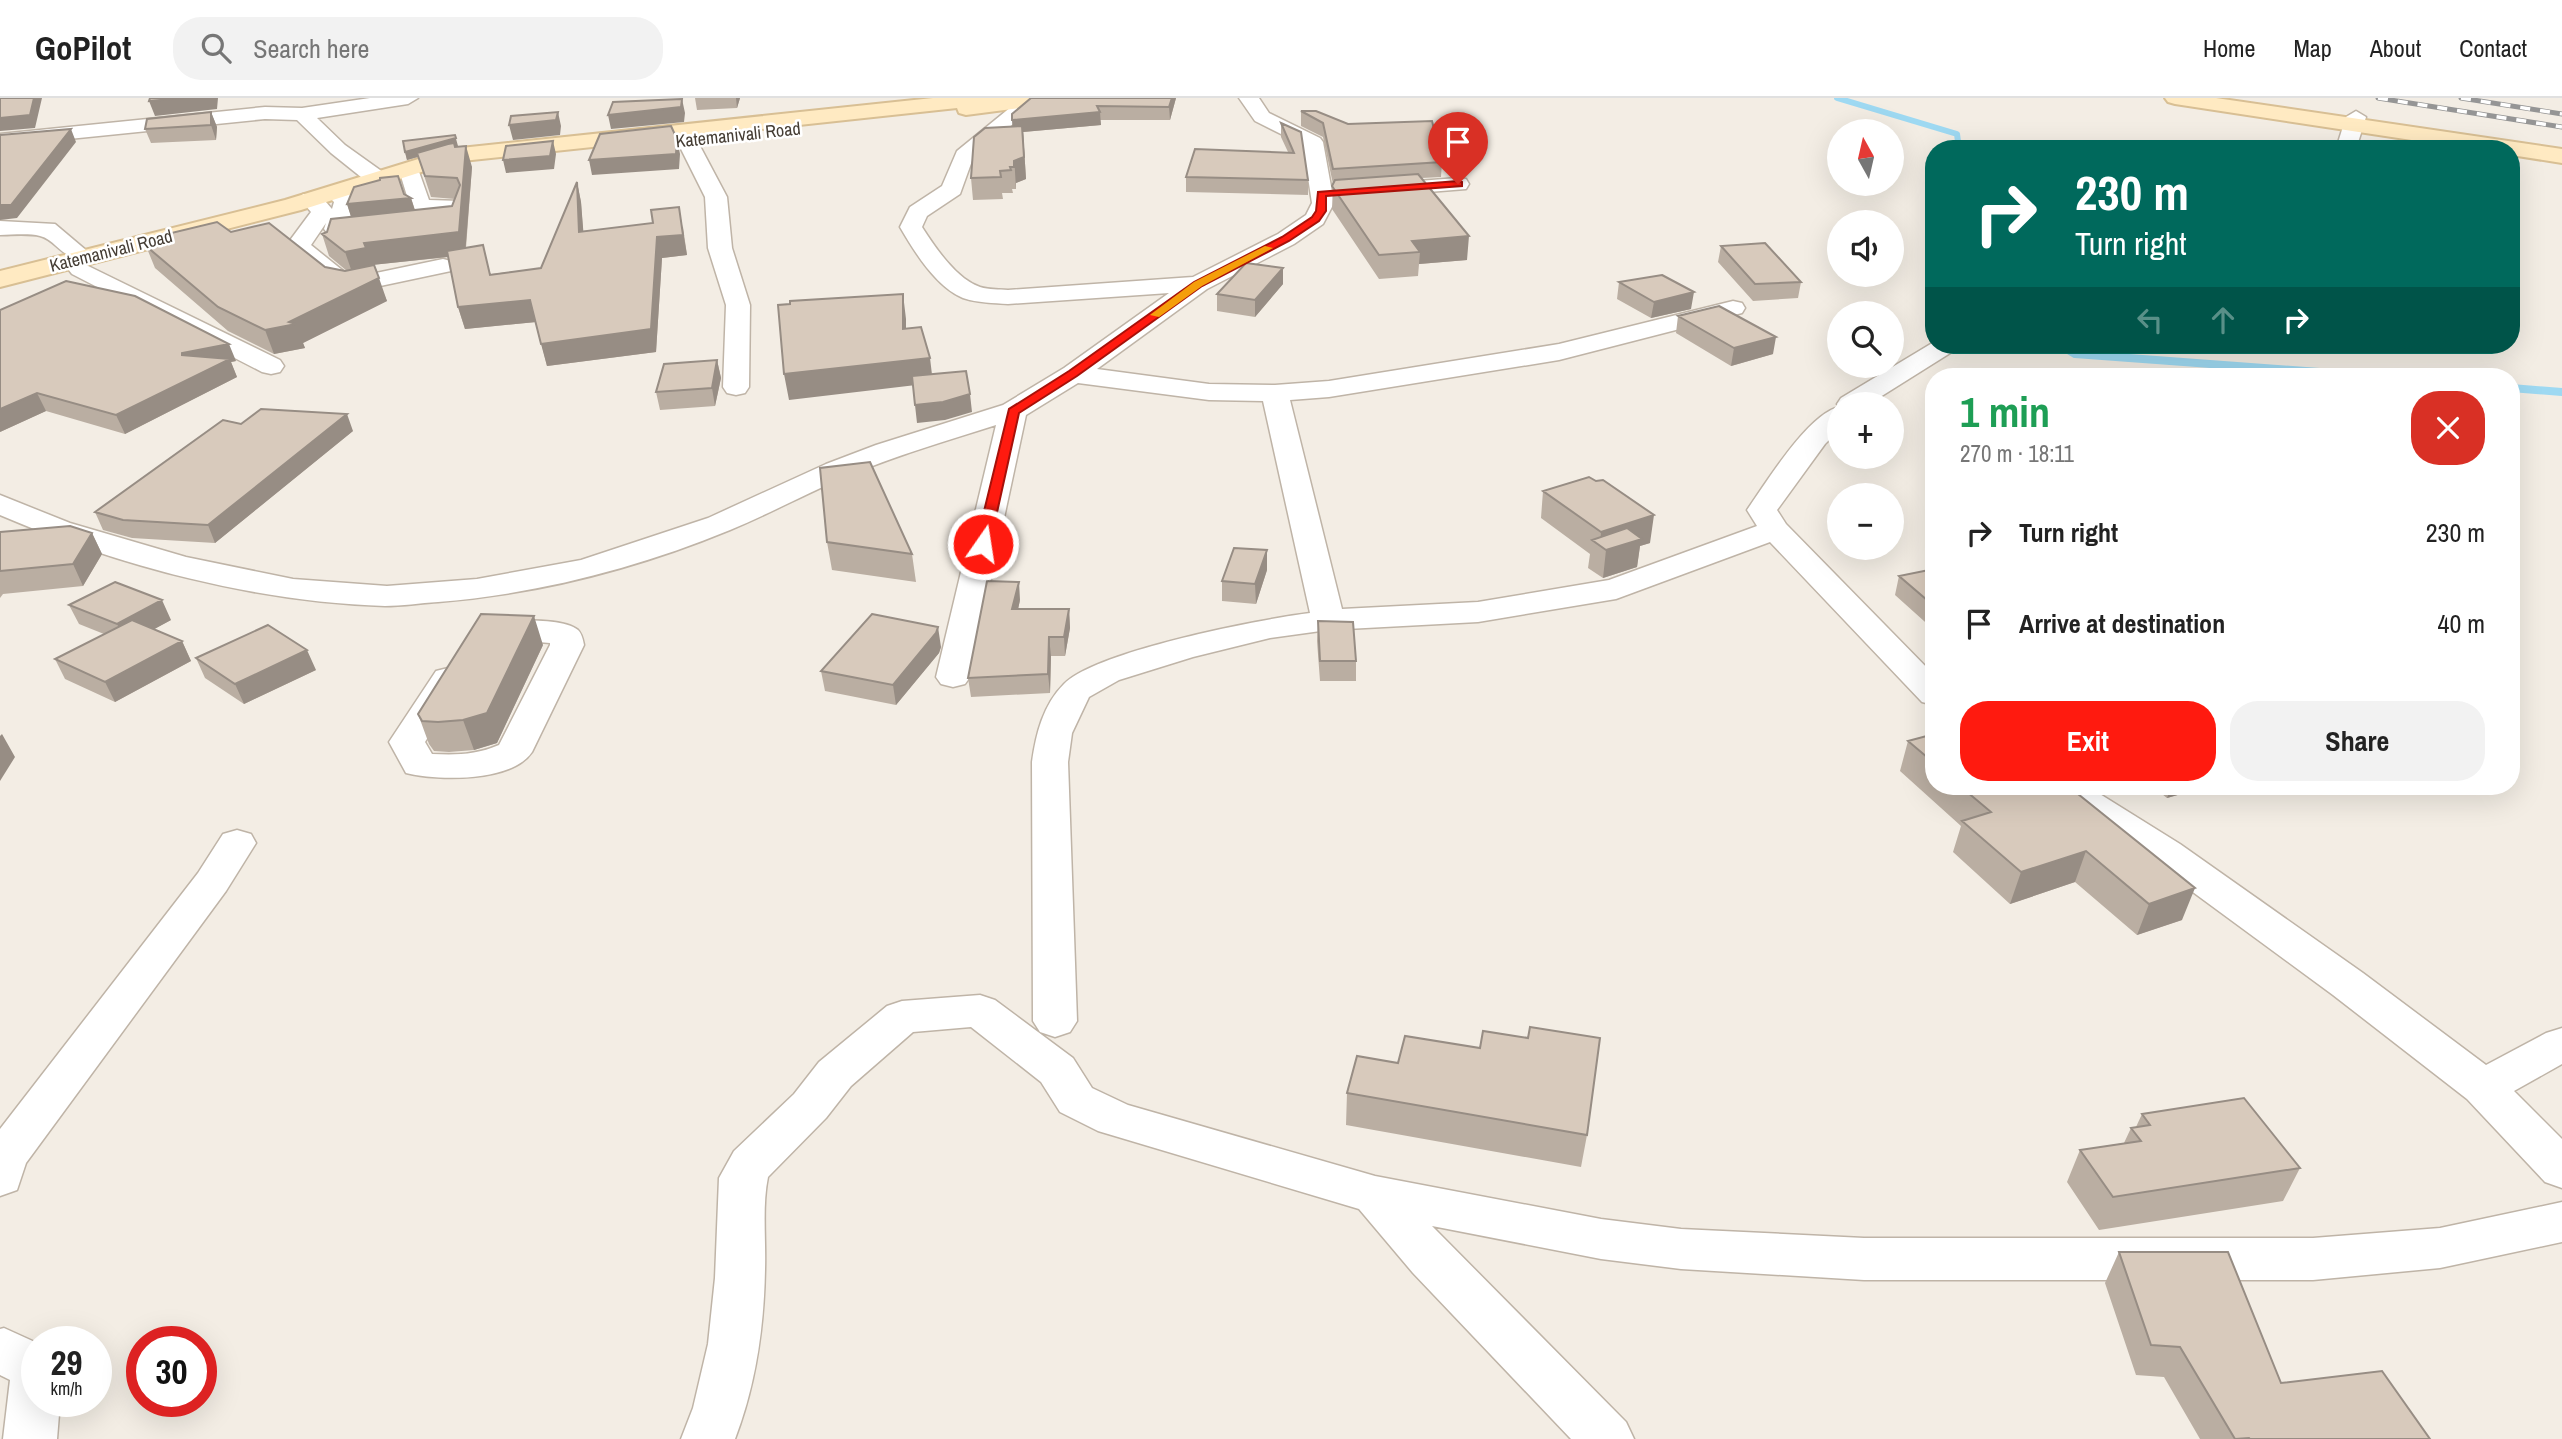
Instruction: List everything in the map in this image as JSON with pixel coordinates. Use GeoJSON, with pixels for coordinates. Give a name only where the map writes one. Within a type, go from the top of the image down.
{"type":"FeatureCollection","features":[{"type":"Feature","properties":{"kind":"main road","name":"Katemanivali Road"},"geometry":{"type":"LineString","coordinates":[[684,135],[943,101],[990,98]]}},
{"type":"Feature","properties":{"kind":"main road"},"geometry":{"type":"LineString","coordinates":[[2175,98],[2500,140]]}},
{"type":"Feature","properties":{"kind":"main road"},"geometry":{"type":"LineString","coordinates":[[2232,98],[2467,140]]}},
{"type":"Feature","properties":{"kind":"main road","name":"Katemanivali Road"},"geometry":{"type":"LineString","coordinates":[[0,279],[122,247],[324,206],[379,180],[412,175],[451,156],[1041,99]]}},
{"type":"Feature","properties":{"kind":"main road"},"geometry":{"type":"LineString","coordinates":[[2520,143],[2562,148]]}},
{"type":"Feature","properties":{"kind":"main road"},"geometry":{"type":"LineString","coordinates":[[2520,149],[2562,156]]}},
{"type":"Feature","properties":{"kind":"main road"},"geometry":{"type":"LineString","coordinates":[[0,270],[77,260],[237,228],[275,215],[324,206]]}},
{"type":"Feature","properties":{"kind":"main road"},"geometry":{"type":"LineString","coordinates":[[0,290],[77,260]]}},
{"type":"Feature","properties":{"kind":"street"},"geometry":{"type":"LineString","coordinates":[[0,140],[408,98]]}},
{"type":"Feature","properties":{"kind":"street"},"geometry":{"type":"LineString","coordinates":[[1249,98],[1262,117],[1314,142],[1336,184]]}},
{"type":"Feature","properties":{"kind":"street"},"geometry":{"type":"LineString","coordinates":[[1041,99],[964,155],[953,188],[918,212],[911,227],[920,243],[966,289],[981,295],[1008,297],[1198,284]]}},
{"type":"Feature","properties":{"kind":"street"},"geometry":{"type":"LineString","coordinates":[[296,108],[338,149],[379,180]]}},
{"type":"Feature","properties":{"kind":"street"},"geometry":{"type":"LineString","coordinates":[[2349,140],[2354,121]]}},
{"type":"Feature","properties":{"kind":"street"},"geometry":{"type":"LineString","coordinates":[[684,135],[716,197],[720,248],[738,305],[736,387]]}},
{"type":"Feature","properties":{"kind":"street"},"geometry":{"type":"LineString","coordinates":[[1376,170],[1412,168]]}},
{"type":"Feature","properties":{"kind":"street"},"geometry":{"type":"LineString","coordinates":[[324,206],[335,230],[338,231],[450,220],[453,206],[424,207],[419,204],[412,175],[324,206],[299,243],[300,248],[347,284],[443,266]]}},
{"type":"Feature","properties":{"kind":"street"},"geometry":{"type":"LineString","coordinates":[[1336,184],[1458,184]]}},
{"type":"Feature","properties":{"kind":"street"},"geometry":{"type":"LineString","coordinates":[[0,505],[59,529],[180,565],[293,589],[387,596],[492,586],[587,568],[719,524],[849,466],[1013,411],[1073,374],[1198,284],[1286,239],[1315,219],[1336,184]]}},
{"type":"Feature","properties":{"kind":"street"},"geometry":{"type":"LineString","coordinates":[[0,228],[47,229],[77,260],[271,366]]}},
{"type":"Feature","properties":{"kind":"street"},"geometry":{"type":"LineString","coordinates":[[1073,374],[1209,392],[1275,393],[1368,383],[1559,352],[1733,308]]}},
{"type":"Feature","properties":{"kind":"street"},"geometry":{"type":"LineString","coordinates":[[1870,392],[1932,354]]}},
{"type":"Feature","properties":{"kind":"street"},"geometry":{"type":"LineString","coordinates":[[1275,393],[1328,620]]}},
{"type":"Feature","properties":{"kind":"street"},"geometry":{"type":"LineString","coordinates":[[953,677],[1013,411]]}},
{"type":"Feature","properties":{"kind":"street"},"geometry":{"type":"LineString","coordinates":[[1827,426],[1815,438],[1762,510],[1775,530],[1925,686]]}},
{"type":"Feature","properties":{"kind":"street"},"geometry":{"type":"LineString","coordinates":[[1055,1021],[1050,762],[1054,733],[1065,707],[1077,690],[1107,673],[1182,649],[1270,628],[1328,620],[1478,612],[1616,589],[1775,530]]}},
{"type":"Feature","properties":{"kind":"street"},"geometry":{"type":"LineString","coordinates":[[479,629],[558,633],[566,637],[568,645],[514,752],[494,761],[462,767],[419,765],[407,742],[479,629],[492,597],[492,586]]}},
{"type":"Feature","properties":{"kind":"street"},"geometry":{"type":"LineString","coordinates":[[2075,795],[2166,853],[2483,1087],[2562,1169]]}},
{"type":"Feature","properties":{"kind":"street"},"geometry":{"type":"LineString","coordinates":[[0,1177],[4,1158],[212,882],[237,843]]}},
{"type":"Feature","properties":{"kind":"street"},"geometry":{"type":"LineString","coordinates":[[708,1439],[722,1409],[735,1347],[743,1178],[751,1164],[810,1106],[835,1074],[902,1017],[980,1011],[1057,1070],[1076,1100],[1114,1119],[1375,1195],[1601,1239],[1681,1249],[1864,1259],[2313,1259],[2440,1248],[2562,1222]]}},
{"type":"Feature","properties":{"kind":"street"},"geometry":{"type":"LineString","coordinates":[[2483,1087],[2562,1044]]}},
{"type":"Feature","properties":{"kind":"street"},"geometry":{"type":"LineString","coordinates":[[1375,1195],[1431,1258],[1607,1439]]}},
{"type":"Feature","properties":{"kind":"street"},"geometry":{"type":"LineString","coordinates":[[19,1361],[30,1439]]}},
{"type":"Feature","properties":{"kind":"building"},"geometry":{"type":"Polygon","coordinates":[[[0,98],[34,98],[30,115],[0,118],[0,98]]]}},
{"type":"Feature","properties":{"kind":"building"},"geometry":{"type":"Polygon","coordinates":[[[150,98],[183,98],[149,101],[150,98]]]}},
{"type":"Feature","properties":{"kind":"building"},"geometry":{"type":"Polygon","coordinates":[[[1031,98],[1172,98],[1169,107],[1097,106],[1100,112],[1012,120],[1012,114],[1031,98]]]}},
{"type":"Feature","properties":{"kind":"building"},"geometry":{"type":"Polygon","coordinates":[[[682,99],[681,107],[608,115],[613,102],[682,99]]]}},
{"type":"Feature","properties":{"kind":"building"},"geometry":{"type":"Polygon","coordinates":[[[1301,111],[1316,111],[1348,124],[1432,121],[1442,162],[1333,169],[1323,123],[1301,111]]]}},
{"type":"Feature","properties":{"kind":"building"},"geometry":{"type":"Polygon","coordinates":[[[211,112],[211,125],[145,129],[147,119],[211,112]]]}},
{"type":"Feature","properties":{"kind":"building"},"geometry":{"type":"Polygon","coordinates":[[[558,112],[556,120],[509,125],[511,116],[558,112]]]}},
{"type":"Feature","properties":{"kind":"building"},"geometry":{"type":"Polygon","coordinates":[[[1281,123],[1301,132],[1308,180],[1186,177],[1195,149],[1294,153],[1281,123]]]}},
{"type":"Feature","properties":{"kind":"building"},"geometry":{"type":"Polygon","coordinates":[[[671,126],[677,139],[676,154],[589,160],[600,134],[671,126]]]}},
{"type":"Feature","properties":{"kind":"building"},"geometry":{"type":"Polygon","coordinates":[[[1022,126],[1024,157],[1014,161],[1011,170],[1000,171],[1001,177],[971,178],[974,137],[985,128],[1022,126]]]}},
{"type":"Feature","properties":{"kind":"building"},"geometry":{"type":"Polygon","coordinates":[[[71,129],[11,205],[0,205],[0,135],[71,129]]]}},
{"type":"Feature","properties":{"kind":"building"},"geometry":{"type":"Polygon","coordinates":[[[455,135],[456,138],[405,152],[403,141],[455,135]]]}},
{"type":"Feature","properties":{"kind":"building"},"geometry":{"type":"Polygon","coordinates":[[[553,141],[550,156],[503,160],[506,146],[553,141]]]}},
{"type":"Feature","properties":{"kind":"building"},"geometry":{"type":"Polygon","coordinates":[[[454,143],[455,147],[466,146],[459,232],[364,243],[366,248],[345,252],[322,234],[327,232],[331,219],[452,206],[460,185],[457,178],[425,176],[417,153],[454,143]]]}},
{"type":"Feature","properties":{"kind":"building"},"geometry":{"type":"Polygon","coordinates":[[[1418,174],[1469,236],[1412,241],[1420,252],[1379,255],[1332,186],[1335,180],[1418,174]]]}},
{"type":"Feature","properties":{"kind":"building"},"geometry":{"type":"Polygon","coordinates":[[[398,176],[404,194],[411,198],[347,204],[354,187],[380,178],[398,176]]]}},
{"type":"Feature","properties":{"kind":"building"},"geometry":{"type":"Polygon","coordinates":[[[577,182],[579,232],[653,223],[651,210],[679,207],[683,235],[657,237],[651,329],[541,344],[530,300],[458,307],[447,251],[483,245],[490,275],[541,268],[577,182]]]}},
{"type":"Feature","properties":{"kind":"building"},"geometry":{"type":"Polygon","coordinates":[[[217,222],[231,232],[269,223],[325,267],[345,271],[374,265],[379,278],[289,322],[296,324],[265,330],[218,307],[146,246],[168,240],[163,235],[217,222]]]}},
{"type":"Feature","properties":{"kind":"building"},"geometry":{"type":"Polygon","coordinates":[[[1765,243],[1801,282],[1755,284],[1721,246],[1765,243]]]}},
{"type":"Feature","properties":{"kind":"building"},"geometry":{"type":"Polygon","coordinates":[[[1246,263],[1283,268],[1255,300],[1217,294],[1246,263]]]}},
{"type":"Feature","properties":{"kind":"building"},"geometry":{"type":"Polygon","coordinates":[[[1662,275],[1694,292],[1654,302],[1619,282],[1662,275]]]}},
{"type":"Feature","properties":{"kind":"building"},"geometry":{"type":"Polygon","coordinates":[[[66,281],[135,296],[229,344],[182,355],[230,359],[116,415],[37,393],[0,409],[0,310],[66,281]]]}},
{"type":"Feature","properties":{"kind":"building"},"geometry":{"type":"Polygon","coordinates":[[[903,294],[903,329],[921,327],[930,358],[784,374],[778,305],[790,304],[790,301],[903,294]]]}},
{"type":"Feature","properties":{"kind":"building"},"geometry":{"type":"Polygon","coordinates":[[[1719,306],[1776,337],[1734,348],[1678,316],[1719,306]]]}},
{"type":"Feature","properties":{"kind":"building"},"geometry":{"type":"Polygon","coordinates":[[[717,360],[712,388],[656,392],[664,364],[717,360]]]}},
{"type":"Feature","properties":{"kind":"building"},"geometry":{"type":"Polygon","coordinates":[[[966,371],[970,394],[943,402],[915,405],[912,376],[966,371]]]}},
{"type":"Feature","properties":{"kind":"building"},"geometry":{"type":"Polygon","coordinates":[[[261,409],[347,414],[208,525],[123,520],[95,512],[223,420],[241,424],[261,409]]]}},
{"type":"Feature","properties":{"kind":"building"},"geometry":{"type":"Polygon","coordinates":[[[870,462],[912,554],[827,542],[820,468],[870,462]]]}},
{"type":"Feature","properties":{"kind":"building"},"geometry":{"type":"Polygon","coordinates":[[[1589,477],[1596,481],[1603,480],[1654,515],[1601,532],[1543,491],[1589,477]]]}},
{"type":"Feature","properties":{"kind":"building"},"geometry":{"type":"Polygon","coordinates":[[[70,526],[92,533],[73,564],[0,571],[0,532],[70,526]]]}},
{"type":"Feature","properties":{"kind":"building"},"geometry":{"type":"Polygon","coordinates":[[[1627,528],[1642,539],[1606,550],[1592,540],[1627,528]]]}},
{"type":"Feature","properties":{"kind":"building"},"geometry":{"type":"Polygon","coordinates":[[[1234,548],[1267,550],[1255,584],[1222,581],[1234,548]]]}},
{"type":"Feature","properties":{"kind":"building"},"geometry":{"type":"Polygon","coordinates":[[[1925,571],[1925,598],[1899,576],[1925,571]]]}},
{"type":"Feature","properties":{"kind":"building"},"geometry":{"type":"Polygon","coordinates":[[[987,581],[1019,582],[1012,609],[1069,609],[1064,637],[1049,637],[1048,674],[968,678],[987,581]]]}},
{"type":"Feature","properties":{"kind":"building"},"geometry":{"type":"Polygon","coordinates":[[[115,582],[162,600],[117,624],[69,605],[115,582]]]}},
{"type":"Feature","properties":{"kind":"building"},"geometry":{"type":"Polygon","coordinates":[[[481,614],[534,616],[487,713],[463,720],[422,721],[418,714],[481,614]]]}},
{"type":"Feature","properties":{"kind":"building"},"geometry":{"type":"Polygon","coordinates":[[[872,614],[938,627],[893,685],[821,671],[872,614]]]}},
{"type":"Feature","properties":{"kind":"building"},"geometry":{"type":"Polygon","coordinates":[[[132,620],[182,641],[105,682],[55,659],[132,620]]]}},
{"type":"Feature","properties":{"kind":"building"},"geometry":{"type":"Polygon","coordinates":[[[1318,621],[1353,622],[1356,661],[1320,661],[1318,621]]]}},
{"type":"Feature","properties":{"kind":"building"},"geometry":{"type":"Polygon","coordinates":[[[268,625],[307,650],[235,684],[196,658],[268,625]]]}},
{"type":"Feature","properties":{"kind":"building"},"geometry":{"type":"Polygon","coordinates":[[[1925,736],[1925,755],[1908,741],[1925,736]]]}},
{"type":"Feature","properties":{"kind":"building"},"geometry":{"type":"Polygon","coordinates":[[[1971,795],[2079,795],[2195,888],[2149,904],[2086,851],[2021,872],[1962,821],[1991,812],[1971,795]]]}},
{"type":"Feature","properties":{"kind":"building"},"geometry":{"type":"Polygon","coordinates":[[[1530,1027],[1600,1038],[1587,1135],[1347,1093],[1357,1056],[1398,1063],[1405,1036],[1480,1048],[1483,1031],[1528,1038],[1530,1027]]]}},
{"type":"Feature","properties":{"kind":"building"},"geometry":{"type":"Polygon","coordinates":[[[2244,1098],[2300,1168],[2113,1197],[2080,1150],[2141,1141],[2131,1128],[2150,1125],[2142,1114],[2244,1098]]]}},
{"type":"Feature","properties":{"kind":"building"},"geometry":{"type":"Polygon","coordinates":[[[2119,1252],[2228,1252],[2281,1383],[2382,1371],[2430,1439],[2235,1439],[2180,1347],[2151,1345],[2119,1252]]]}},
{"type":"Feature","properties":{"kind":"waterway"},"geometry":{"type":"LineString","coordinates":[[1837,98],[1957,134],[1958,140]]}},
{"type":"Feature","properties":{"kind":"waterway"},"geometry":{"type":"LineString","coordinates":[[2075,354],[2265,368]]}},
{"type":"Feature","properties":{"kind":"waterway"},"geometry":{"type":"LineString","coordinates":[[2520,389],[2562,392]]}},
{"type":"Feature","properties":{"kind":"railway"},"geometry":{"type":"LineString","coordinates":[[2378,98],[2562,127]]}},
{"type":"Feature","properties":{"kind":"railway"},"geometry":{"type":"LineString","coordinates":[[2461,98],[2562,114]]}},
{"type":"Feature","properties":{"kind":"slow traffic"},"geometry":{"type":"LineString","coordinates":[[1155,315],[1198,284],[1268,248]]}},
{"type":"Feature","properties":{"kind":"route"},"geometry":{"type":"LineString","coordinates":[[983,544],[1013,411],[1073,374],[1198,284],[1286,239],[1315,219],[1321,211],[1322,194],[1458,184]]}}]}
